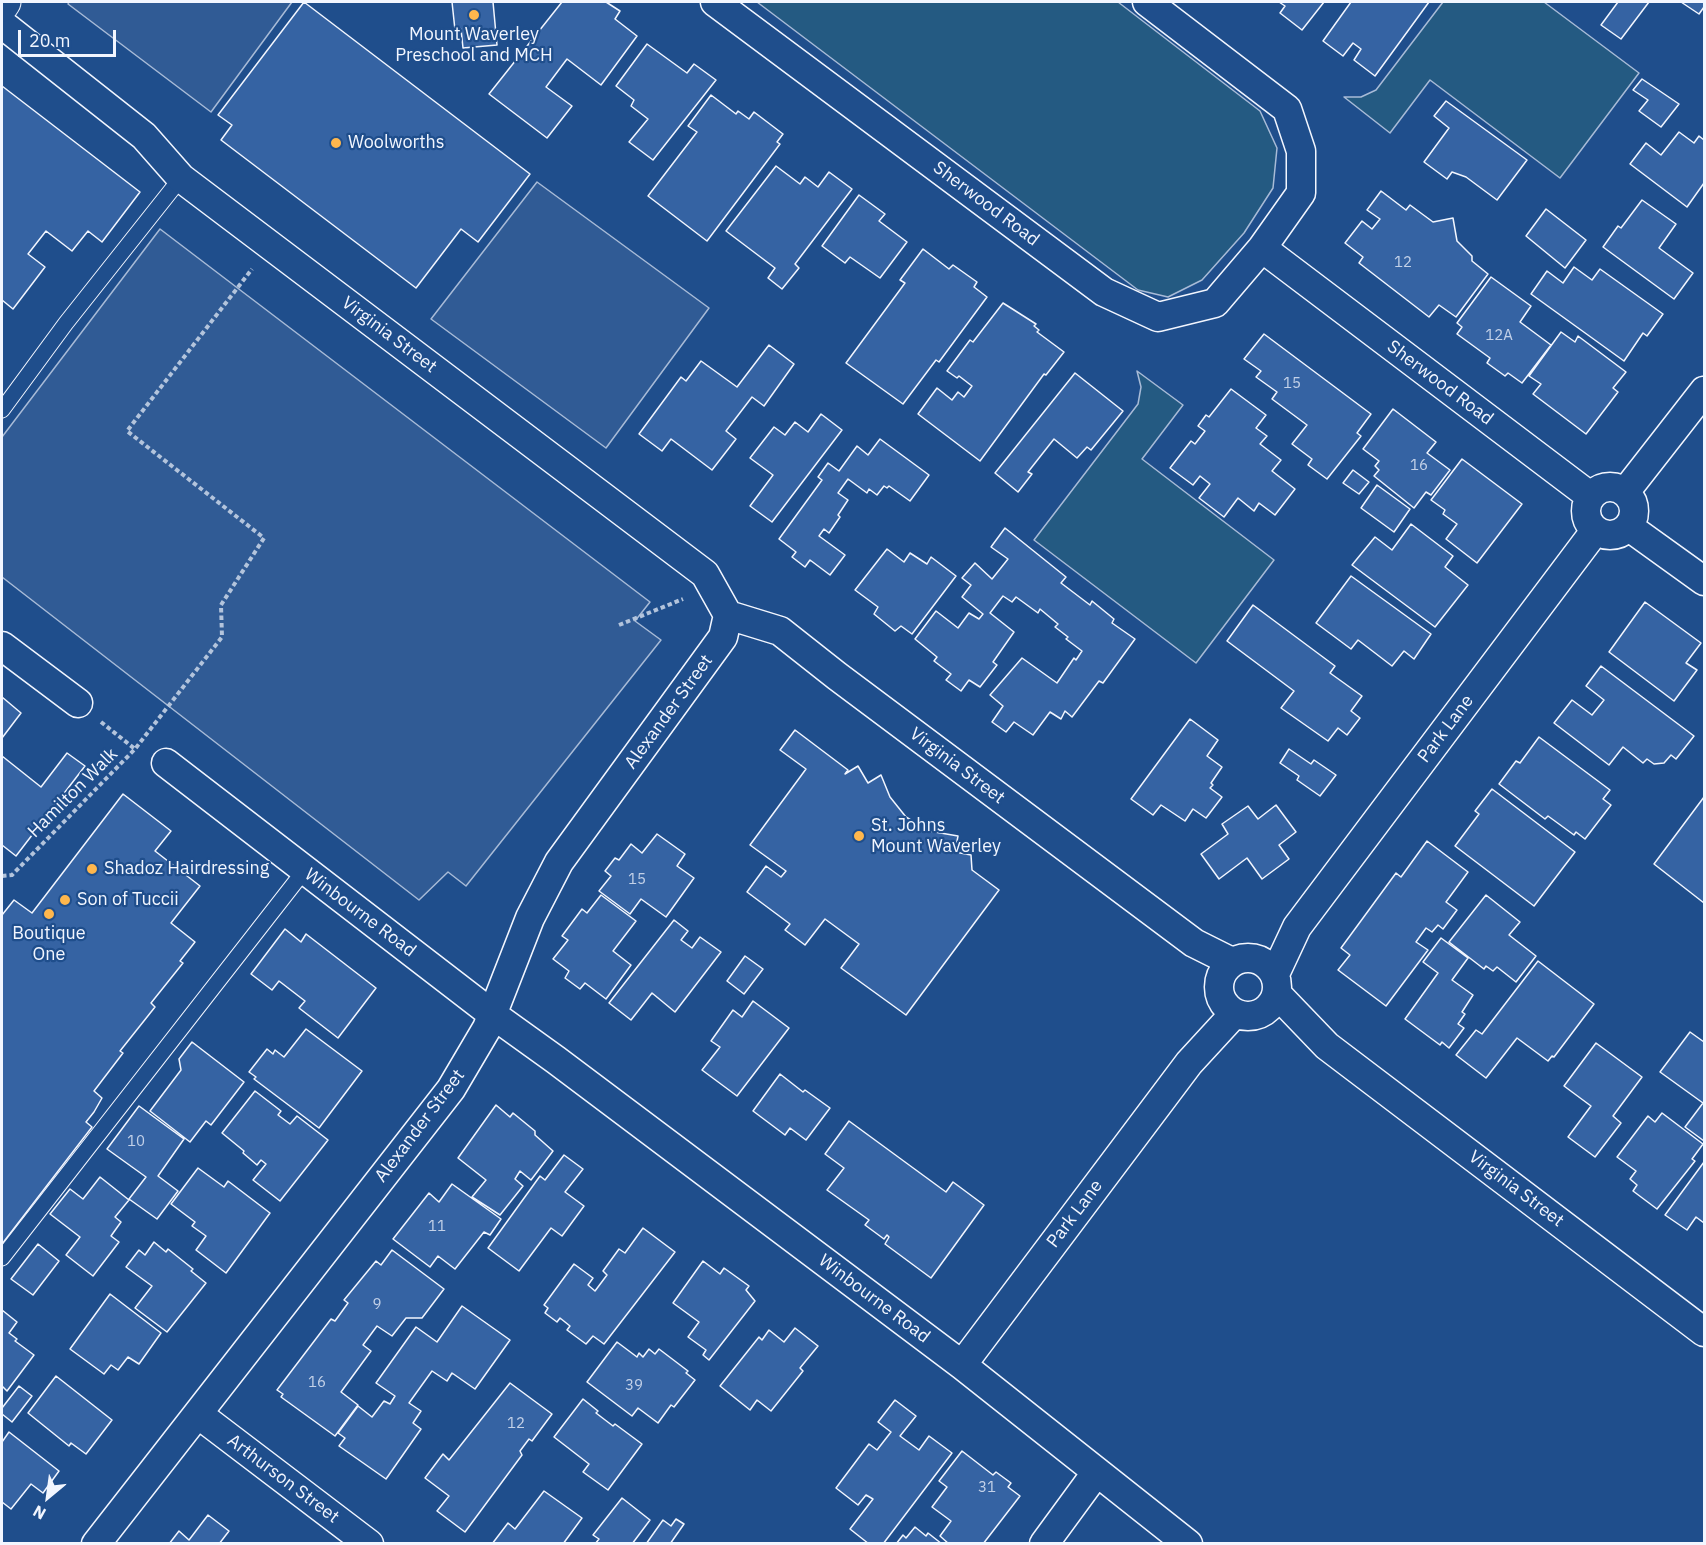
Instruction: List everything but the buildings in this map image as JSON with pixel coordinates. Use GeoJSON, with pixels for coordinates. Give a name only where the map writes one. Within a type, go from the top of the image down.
{"type":"FeatureCollection","features":[{"type":"Feature","properties":{"kind":"street","name":"Sherwood Road"},"geometry":{"type":"LineString","coordinates":[[715,2],[1104,292],[1158,317],[1215,303],[1262,248],[1301,193],[1301,151],[1287,109],[1147,2]]}},
{"type":"Feature","properties":{"kind":"street","name":"Virginia Street"},"geometry":{"type":"LineString","coordinates":[[2,24],[144,136],[181,178],[705,574],[725,626],[780,631],[1704,1332]]}},
{"type":"Feature","properties":{"kind":"street","name":"Sherwood Road"},"geometry":{"type":"LineString","coordinates":[[1262,248],[1590,496]]}},
{"type":"Feature","properties":{"kind":"street"},"geometry":{"type":"LineString","coordinates":[[1626,491],[1704,391]]}},
{"type":"Feature","properties":{"kind":"street"},"geometry":{"type":"LineString","coordinates":[[1607,487],[1617,487],[1626,491],[1635,508],[1634,518],[1629,527],[1613,536],[1595,531],[1589,524],[1586,514],[1586,505],[1590,496],[1607,487]]}},
{"type":"Feature","properties":{"kind":"street"},"geometry":{"type":"LineString","coordinates":[[1629,527],[1704,581]]}},
{"type":"Feature","properties":{"kind":"street","name":"Park Lane"},"geometry":{"type":"LineString","coordinates":[[962,1365],[1189,1063],[1297,927],[1595,531]]}},
{"type":"Feature","properties":{"kind":"street","name":"Alexander Street"},"geometry":{"type":"LineString","coordinates":[[96,1544],[452,1089],[493,1020],[530,918],[559,861],[725,626]]}},
{"type":"Feature","properties":{"kind":"street"},"geometry":{"type":"LineString","coordinates":[[2,646],[78,703]]}},
{"type":"Feature","properties":{"kind":"street","name":"Winbourne Road"},"geometry":{"type":"LineString","coordinates":[[166,763],[493,1020],[556,1060],[962,1365],[1188,1544]]}},
{"type":"Feature","properties":{"kind":"street","name":"Arthurson Street"},"geometry":{"type":"LineString","coordinates":[[198,1414],[369,1544]]}},
{"type":"Feature","properties":{"kind":"street"},"geometry":{"type":"LineString","coordinates":[[1044,1544],[1096,1473]]}},
{"type":"Feature","properties":{"kind":"lane"},"geometry":{"type":"LineString","coordinates":[[2,410],[66,323],[181,178]]}},
{"type":"Feature","properties":{"kind":"lane"},"geometry":{"type":"LineString","coordinates":[[2,1258],[304,870]]}},
{"type":"Feature","properties":{"kind":"path","name":"Hamilton Walk"},"geometry":{"type":"LineString","coordinates":[[2,876],[12,875],[135,749],[222,637],[221,605],[264,538],[127,431],[271,245]]}},
{"type":"Feature","properties":{"kind":"path"},"geometry":{"type":"LineString","coordinates":[[619,625],[684,598]]}},
{"type":"Feature","properties":{"kind":"path"},"geometry":{"type":"LineString","coordinates":[[78,703],[135,749],[166,763]]}},
{"type":"Feature","properties":{"kind":"shaded area"},"geometry":{"type":"Polygon","coordinates":[[[69,2],[292,2],[211,112],[68,4],[69,2]]]}},
{"type":"Feature","properties":{"kind":"shaded area"},"geometry":{"type":"Polygon","coordinates":[[[757,2],[1118,2],[1260,111],[1277,148],[1273,188],[1244,233],[1202,280],[1168,297],[1138,290],[757,2]]]}},
{"type":"Feature","properties":{"kind":"shaded area"},"geometry":{"type":"Polygon","coordinates":[[[1443,2],[1544,2],[1639,73],[1560,178],[1430,80],[1390,133],[1344,97],[1361,97],[1376,90],[1443,2]]]}},
{"type":"Feature","properties":{"kind":"shaded area"},"geometry":{"type":"Polygon","coordinates":[[[537,182],[709,308],[606,448],[431,319],[537,182]]]}},
{"type":"Feature","properties":{"kind":"shaded area"},"geometry":{"type":"Polygon","coordinates":[[[160,229],[650,602],[635,621],[661,640],[466,886],[448,872],[419,900],[2,577],[2,437],[160,229]]]}},
{"type":"Feature","properties":{"kind":"shaded area"},"geometry":{"type":"Polygon","coordinates":[[[1137,371],[1183,405],[1142,459],[1274,560],[1196,663],[1034,540],[1138,404],[1141,387],[1137,371]]]}},
{"type":"Feature","properties":{"kind":"place","name":"Mount Waverley Preschool and MCH"},"geometry":{"type":"Point","coordinates":[474,15]}},
{"type":"Feature","properties":{"kind":"place","name":"Woolworths"},"geometry":{"type":"Point","coordinates":[336,143]}},
{"type":"Feature","properties":{"kind":"place","name":"St. Johns Mount Waverley"},"geometry":{"type":"Point","coordinates":[859,836]}},
{"type":"Feature","properties":{"kind":"place","name":"Shadoz Hairdressing"},"geometry":{"type":"Point","coordinates":[92,869]}},
{"type":"Feature","properties":{"kind":"place","name":"Son of Tuccii"},"geometry":{"type":"Point","coordinates":[65,900]}},
{"type":"Feature","properties":{"kind":"place","name":"Boutique One"},"geometry":{"type":"Point","coordinates":[49,914]}}]}
